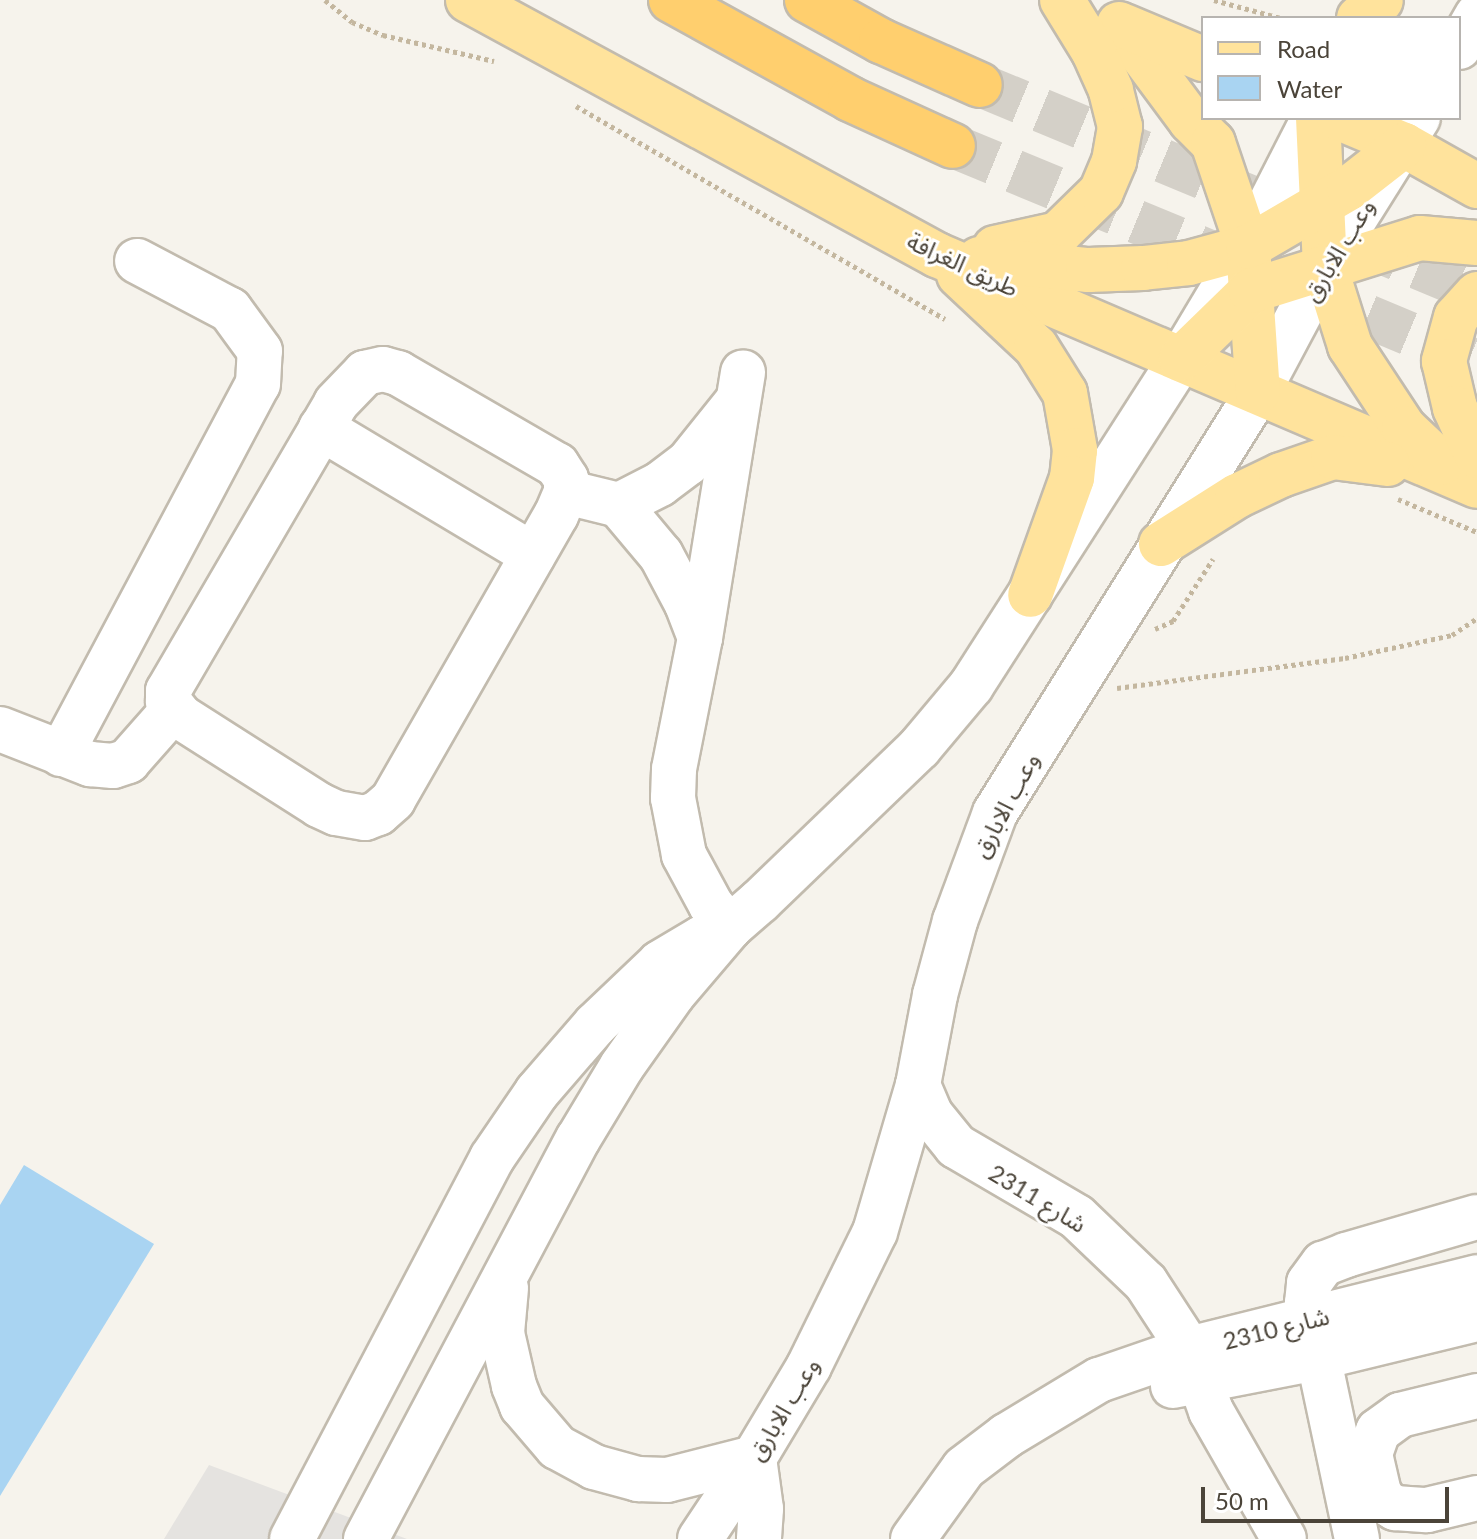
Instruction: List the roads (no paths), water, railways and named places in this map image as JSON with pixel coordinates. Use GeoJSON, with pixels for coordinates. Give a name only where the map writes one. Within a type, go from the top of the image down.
{"type":"FeatureCollection","features":[{"type":"Feature","properties":{"kind":"highway"},"geometry":{"type":"LineString","coordinates":[[671,0],[850,99],[953,146]]}},
{"type":"Feature","properties":{"kind":"highway"},"geometry":{"type":"LineString","coordinates":[[807,0],[881,41],[980,85]]}},
{"type":"Feature","properties":{"kind":"main road","name":"طريق الغرافة"},"geometry":{"type":"LineString","coordinates":[[468,0],[937,255],[1258,392],[1471,475]]}},
{"type":"Feature","properties":{"kind":"main road"},"geometry":{"type":"LineString","coordinates":[[937,255],[1011,246],[1058,234],[1101,192],[1114,161],[1120,127],[1105,78],[1062,0]]}},
{"type":"Feature","properties":{"kind":"main road"},"geometry":{"type":"LineString","coordinates":[[1069,0],[1201,58]]}},
{"type":"Feature","properties":{"kind":"main road"},"geometry":{"type":"LineString","coordinates":[[1361,16],[1381,0]]}},
{"type":"Feature","properties":{"kind":"main road"},"geometry":{"type":"LineString","coordinates":[[1119,24],[1201,41]]}},
{"type":"Feature","properties":{"kind":"main road"},"geometry":{"type":"LineString","coordinates":[[1119,24],[1191,121],[1213,143],[1248,247],[1258,392]]}},
{"type":"Feature","properties":{"kind":"main road"},"geometry":{"type":"LineString","coordinates":[[1316,120],[1325,266],[1350,346],[1374,387],[1404,428],[1471,475]]}},
{"type":"Feature","properties":{"kind":"main road"},"geometry":{"type":"LineString","coordinates":[[1350,120],[1411,131],[1436,166],[1477,186]]}},
{"type":"Feature","properties":{"kind":"main road"},"geometry":{"type":"LineString","coordinates":[[937,255],[1088,270],[1189,263],[1248,247],[1321,205],[1349,188],[1411,131]]}},
{"type":"Feature","properties":{"kind":"main road"},"geometry":{"type":"LineString","coordinates":[[1181,359],[1251,291],[1420,238],[1477,243]]}},
{"type":"Feature","properties":{"kind":"main road"},"geometry":{"type":"LineString","coordinates":[[937,255],[1036,347],[1065,393],[1075,450],[1072,478],[1030,595]]}},
{"type":"Feature","properties":{"kind":"main road"},"geometry":{"type":"LineString","coordinates":[[1471,475],[1444,361],[1456,317],[1477,294]]}},
{"type":"Feature","properties":{"kind":"main road"},"geometry":{"type":"LineString","coordinates":[[1161,544],[1237,496],[1281,475],[1333,457],[1369,459],[1471,475]]}},
{"type":"Feature","properties":{"kind":"street"},"geometry":{"type":"LineString","coordinates":[[1461,44],[1477,16]]}},
{"type":"Feature","properties":{"kind":"street"},"geometry":{"type":"LineString","coordinates":[[366,1539],[622,1066],[673,994],[730,927],[919,748],[971,686],[1181,359],[1248,247],[1315,120]]}},
{"type":"Feature","properties":{"kind":"street","name":"وعب الابارق"},"geometry":{"type":"LineString","coordinates":[[700,1539],[754,1458],[836,1316],[875,1232],[918,1085],[935,995],[974,865],[995,813],[1258,392],[1325,266],[1411,131]]}},
{"type":"Feature","properties":{"kind":"street"},"geometry":{"type":"LineString","coordinates":[[61,754],[258,384],[260,351],[230,310],[137,261]]}},
{"type":"Feature","properties":{"kind":"street"},"geometry":{"type":"LineString","coordinates":[[383,369],[398,373],[557,465],[566,479],[566,492],[393,800],[378,813],[365,818],[336,813],[173,710],[168,691],[172,681],[321,428],[348,387],[365,373],[383,369]]}},
{"type":"Feature","properties":{"kind":"street"},"geometry":{"type":"LineString","coordinates":[[619,505],[660,484],[688,463],[743,384],[700,638],[674,769],[673,798],[676,827],[689,868],[711,905],[730,927]]}},
{"type":"Feature","properties":{"kind":"street"},"geometry":{"type":"LineString","coordinates":[[321,428],[533,555]]}},
{"type":"Feature","properties":{"kind":"street"},"geometry":{"type":"LineString","coordinates":[[566,492],[619,505],[661,555],[687,604],[700,638]]}},
{"type":"Feature","properties":{"kind":"street"},"geometry":{"type":"LineString","coordinates":[[0,729],[90,764],[113,766],[128,761],[173,710]]}},
{"type":"Feature","properties":{"kind":"street"},"geometry":{"type":"LineString","coordinates":[[292,1539],[492,1158],[537,1092],[595,1025],[660,963],[702,938],[730,927]]}},
{"type":"Feature","properties":{"kind":"street","name":"شارع 2311"},"geometry":{"type":"LineString","coordinates":[[918,1085],[931,1115],[956,1146],[1077,1217],[1114,1249],[1146,1283],[1232,1420],[1287,1519],[1294,1539]]}},
{"type":"Feature","properties":{"kind":"street"},"geometry":{"type":"LineString","coordinates":[[1357,1539],[1307,1303],[1309,1283],[1323,1264],[1477,1217]]}},
{"type":"Feature","properties":{"kind":"street"},"geometry":{"type":"LineString","coordinates":[[507,1274],[502,1333],[505,1359],[522,1406],[557,1447],[594,1467],[638,1479],[667,1480],[754,1458],[761,1509],[759,1539]]}},
{"type":"Feature","properties":{"kind":"street","name":"شارع 2310"},"geometry":{"type":"LineString","coordinates":[[1195,1365],[1256,1370],[1314,1339],[1477,1277]]}},
{"type":"Feature","properties":{"kind":"street","name":"شارع 2310"},"geometry":{"type":"LineString","coordinates":[[913,1539],[964,1468],[1006,1436],[1108,1375],[1195,1365],[1314,1339],[1477,1319]]}},
{"type":"Feature","properties":{"kind":"street","name":"شارع 2311"},"geometry":{"type":"LineString","coordinates":[[1195,1365],[1211,1411],[1284,1539]]}},
{"type":"Feature","properties":{"kind":"street"},"geometry":{"type":"LineString","coordinates":[[1232,1420],[1239,1393],[1256,1370]]}},
{"type":"Feature","properties":{"kind":"street"},"geometry":{"type":"LineString","coordinates":[[1477,1396],[1400,1415],[1378,1431],[1370,1454],[1379,1493],[1385,1502],[1395,1508],[1427,1510],[1477,1498]]}},
{"type":"Feature","properties":{"kind":"water"},"geometry":{"type":"Polygon","coordinates":[[[24,1165],[154,1244],[0,1496],[0,1205],[24,1165]]]}},
{"type":"Feature","properties":{"kind":"tunnel"},"geometry":{"type":"LineString","coordinates":[[980,85],[1257,200]]}},
{"type":"Feature","properties":{"kind":"tunnel"},"geometry":{"type":"LineString","coordinates":[[953,146],[1239,264]]}},
{"type":"Feature","properties":{"kind":"tunnel"},"geometry":{"type":"LineString","coordinates":[[1357,242],[1477,292]]}},
{"type":"Feature","properties":{"kind":"tunnel"},"geometry":{"type":"LineString","coordinates":[[1307,291],[1477,362]]}}]}
